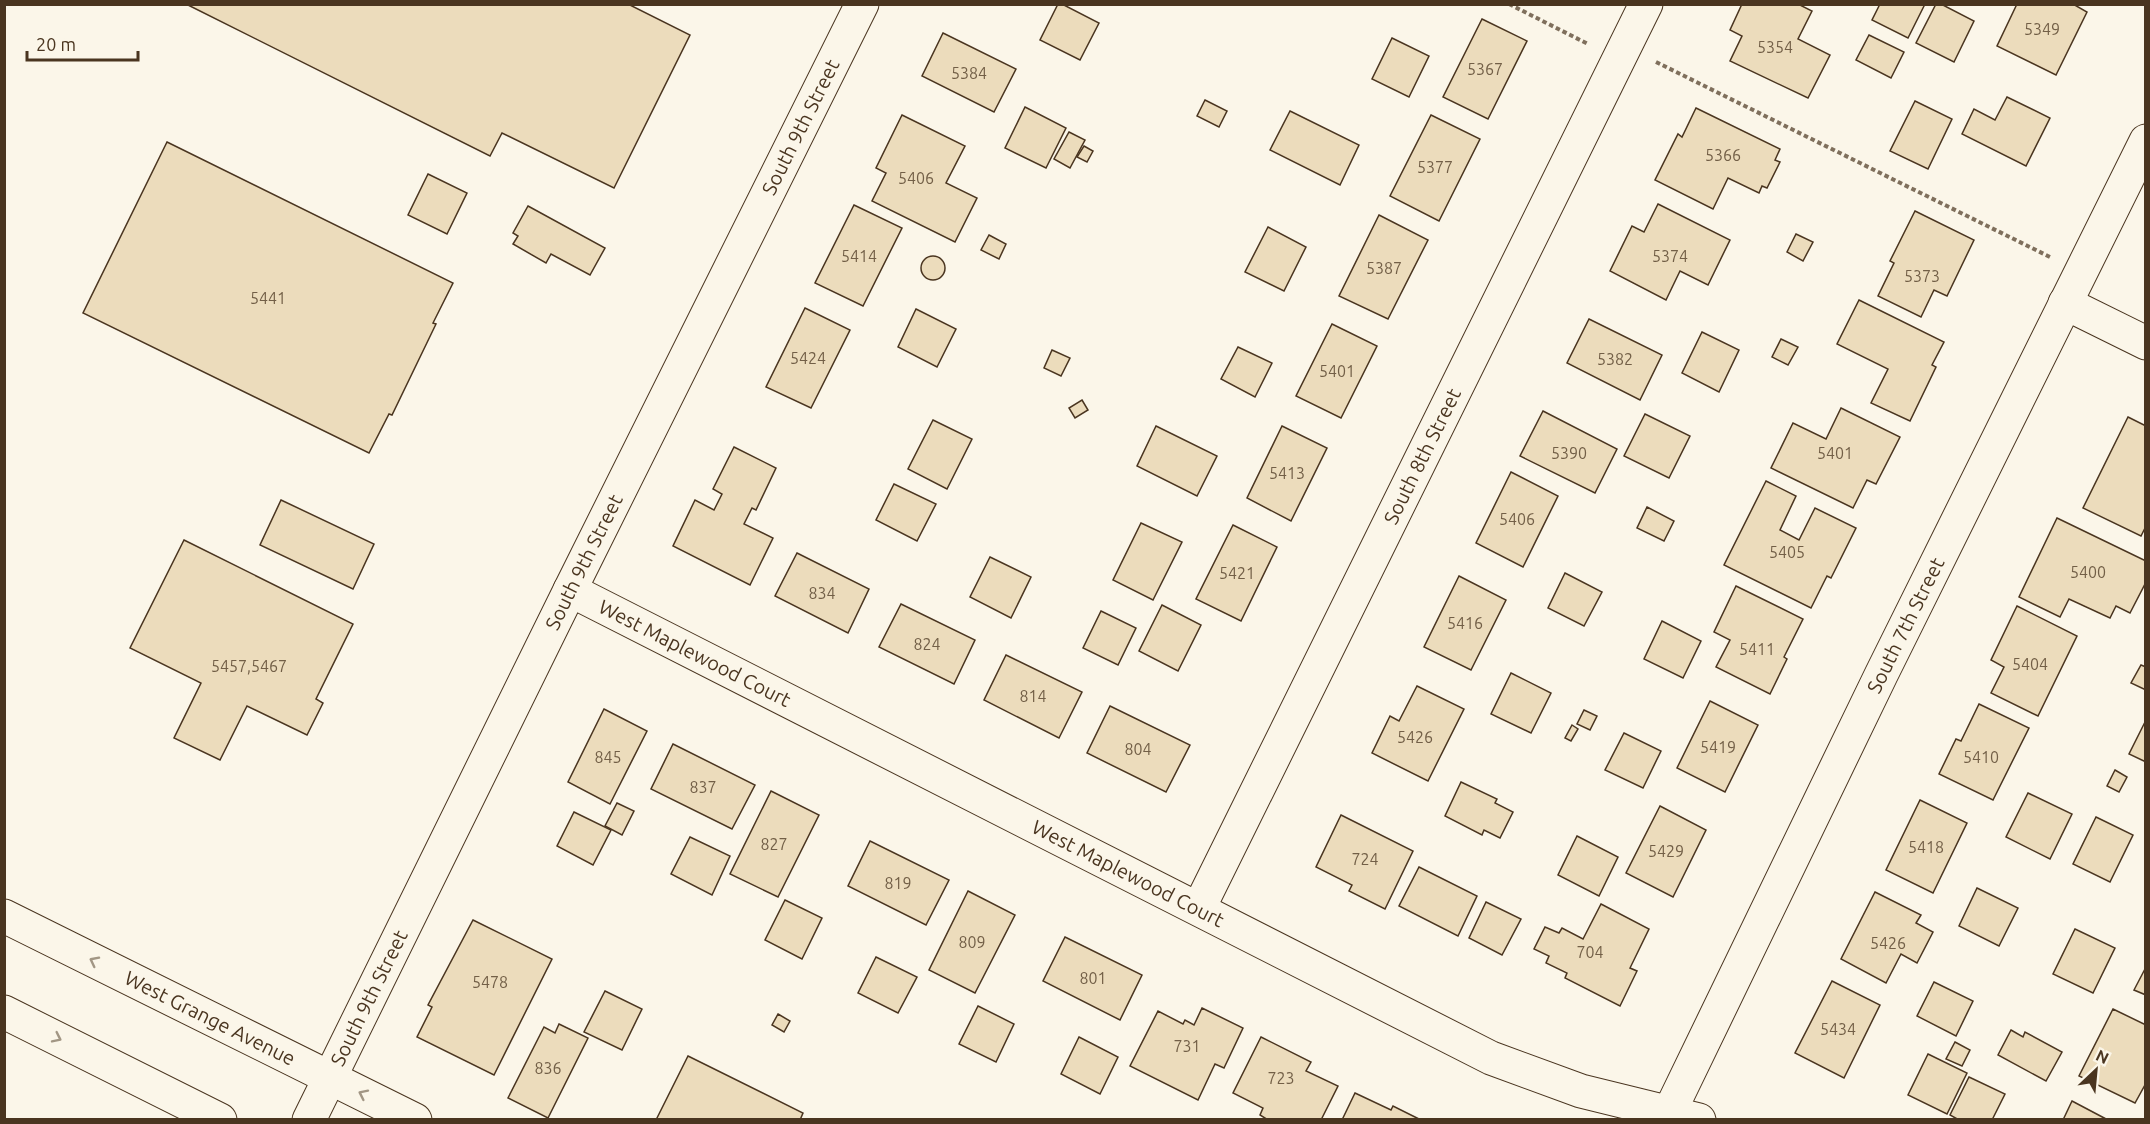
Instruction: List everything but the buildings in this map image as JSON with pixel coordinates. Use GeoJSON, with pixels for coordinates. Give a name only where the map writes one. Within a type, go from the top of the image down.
{"type":"FeatureCollection","features":[{"type":"Feature","properties":{"kind":"street","name":"South 9th Street"},"geometry":{"type":"LineString","coordinates":[[309,1119],[862,4]]}},
{"type":"Feature","properties":{"kind":"street","name":"South 8th Street"},"geometry":{"type":"LineString","coordinates":[[1199,908],[1646,4]]}},
{"type":"Feature","properties":{"kind":"street","name":"South 7th Street"},"geometry":{"type":"LineString","coordinates":[[1684,1116],[1881,675],[2145,141]]}},
{"type":"Feature","properties":{"kind":"street"},"geometry":{"type":"LineString","coordinates":[[2065,303],[2145,343]]}},
{"type":"Feature","properties":{"kind":"street","name":"West Maplewood Court"},"geometry":{"type":"LineString","coordinates":[[570,590],[1491,1058],[1581,1091],[1684,1116]]}},
{"type":"Feature","properties":{"kind":"street","name":"West Grange Avenue"},"geometry":{"type":"LineString","coordinates":[[4,916],[415,1119]]}},
{"type":"Feature","properties":{"kind":"street"},"geometry":{"type":"LineString","coordinates":[[4,1012],[220,1119]]}},
{"type":"Feature","properties":{"kind":"path"},"geometry":{"type":"LineString","coordinates":[[1509,4],[1588,44],[1623,50],[1665,65],[2080,272]]}}]}
